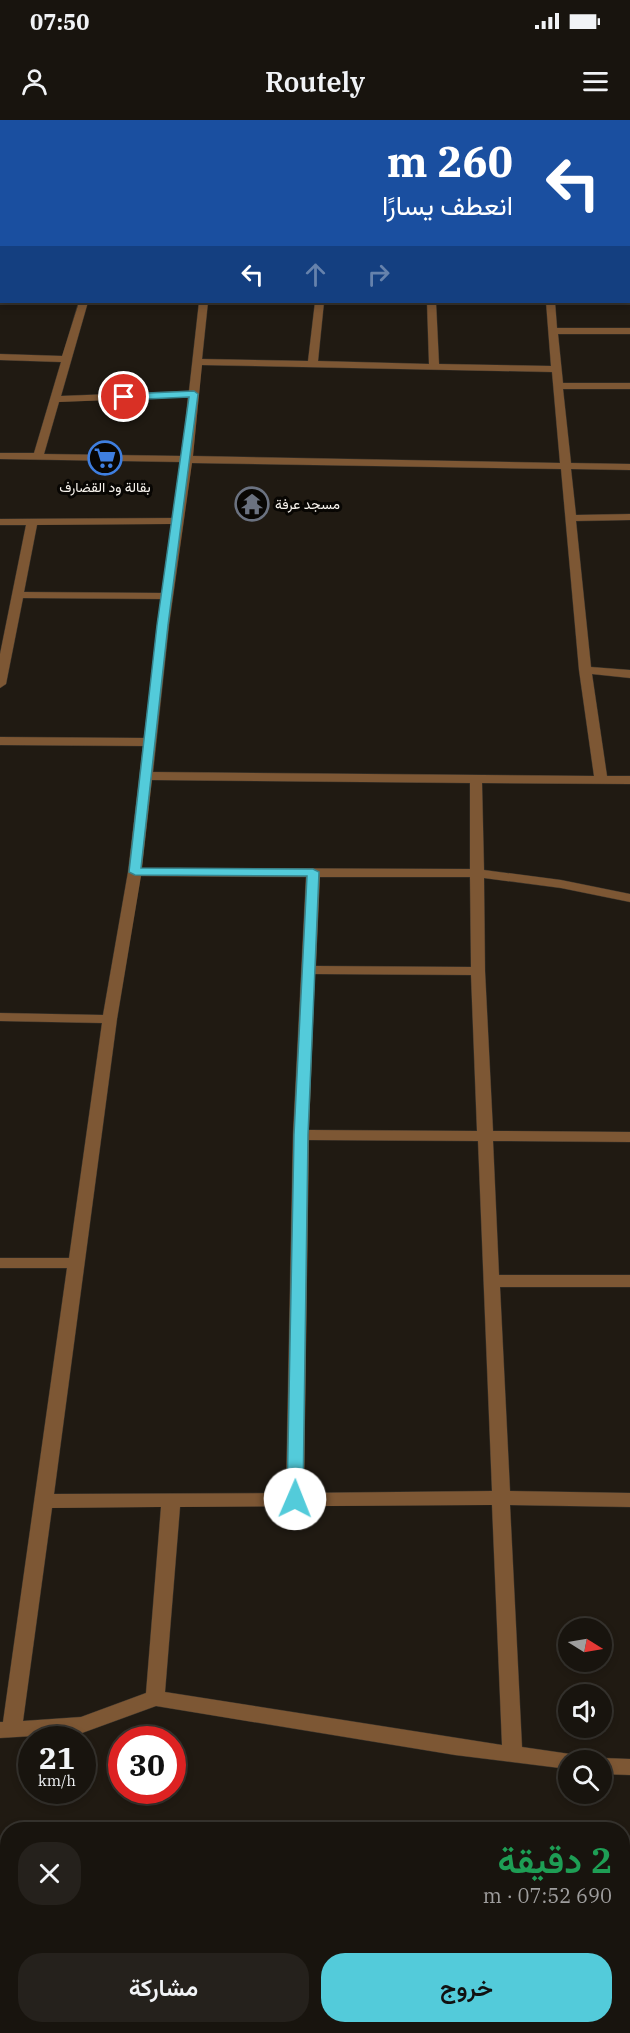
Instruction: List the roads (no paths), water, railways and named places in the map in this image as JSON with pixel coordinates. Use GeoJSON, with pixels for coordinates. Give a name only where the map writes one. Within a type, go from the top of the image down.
{"type":"FeatureCollection","features":[{"type":"Feature","properties":{"kind":"street"},"geometry":{"type":"LineString","coordinates":[[38,457],[83,303]]}},
{"type":"Feature","properties":{"kind":"street"},"geometry":{"type":"LineString","coordinates":[[203,303],[187,459],[144,776],[135,872],[110,1019],[46,1501],[6,1730],[82,1725],[155,1698],[433,1744],[558,1759]]}},
{"type":"Feature","properties":{"kind":"street"},"geometry":{"type":"LineString","coordinates":[[313,364],[319,303]]}},
{"type":"Feature","properties":{"kind":"street"},"geometry":{"type":"LineString","coordinates":[[431,303],[434,366]]}},
{"type":"Feature","properties":{"kind":"street"},"geometry":{"type":"LineString","coordinates":[[550,303],[585,670],[601,780]]}},
{"type":"Feature","properties":{"kind":"street"},"geometry":{"type":"LineString","coordinates":[[553,331],[630,331]]}},
{"type":"Feature","properties":{"kind":"street"},"geometry":{"type":"LineString","coordinates":[[0,357],[67,359]]}},
{"type":"Feature","properties":{"kind":"street"},"geometry":{"type":"LineString","coordinates":[[196,362],[557,369]]}},
{"type":"Feature","properties":{"kind":"street"},"geometry":{"type":"LineString","coordinates":[[559,386],[630,386]]}},
{"type":"Feature","properties":{"kind":"street"},"geometry":{"type":"LineString","coordinates":[[55,399],[194,394]]}},
{"type":"Feature","properties":{"kind":"street"},"geometry":{"type":"LineString","coordinates":[[0,456],[630,466]]}},
{"type":"Feature","properties":{"kind":"street"},"geometry":{"type":"LineString","coordinates":[[572,518],[630,517]]}},
{"type":"Feature","properties":{"kind":"street"},"geometry":{"type":"LineString","coordinates":[[0,522],[177,521]]}},
{"type":"Feature","properties":{"kind":"street"},"geometry":{"type":"LineString","coordinates":[[0,684],[32,522]]}},
{"type":"Feature","properties":{"kind":"street"},"geometry":{"type":"LineString","coordinates":[[17,595],[167,596]]}},
{"type":"Feature","properties":{"kind":"street"},"geometry":{"type":"LineString","coordinates":[[585,670],[630,674]]}},
{"type":"Feature","properties":{"kind":"street"},"geometry":{"type":"LineString","coordinates":[[0,741],[149,742]]}},
{"type":"Feature","properties":{"kind":"street"},"geometry":{"type":"LineString","coordinates":[[144,776],[630,780]]}},
{"type":"Feature","properties":{"kind":"street"},"geometry":{"type":"LineString","coordinates":[[476,779],[478,971],[512,1752]]}},
{"type":"Feature","properties":{"kind":"street"},"geometry":{"type":"LineString","coordinates":[[135,872],[476,873],[552,882],[630,898]]}},
{"type":"Feature","properties":{"kind":"street"},"geometry":{"type":"LineString","coordinates":[[295,1499],[301,1135],[313,872]]}},
{"type":"Feature","properties":{"kind":"street"},"geometry":{"type":"LineString","coordinates":[[308,970],[478,971]]}},
{"type":"Feature","properties":{"kind":"street"},"geometry":{"type":"LineString","coordinates":[[0,1017],[110,1019]]}},
{"type":"Feature","properties":{"kind":"street"},"geometry":{"type":"LineString","coordinates":[[301,1135],[630,1137]]}},
{"type":"Feature","properties":{"kind":"street"},"geometry":{"type":"LineString","coordinates":[[0,1263],[78,1263]]}},
{"type":"Feature","properties":{"kind":"street"},"geometry":{"type":"LineString","coordinates":[[491,1281],[630,1281]]}},
{"type":"Feature","properties":{"kind":"street"},"geometry":{"type":"LineString","coordinates":[[46,1501],[500,1498],[630,1500]]}},
{"type":"Feature","properties":{"kind":"street"},"geometry":{"type":"LineString","coordinates":[[155,1698],[171,1501]]}},
{"type":"Feature","properties":{"kind":"street"},"geometry":{"type":"LineString","coordinates":[[612,1766],[630,1767]]}},
{"type":"Feature","properties":{"kind":"place","name":"بقالة ود القضارف"},"geometry":{"type":"Point","coordinates":[105,458]}},
{"type":"Feature","properties":{"kind":"place","name":"مسجد عرفة"},"geometry":{"type":"Point","coordinates":[252,504]}}]}
